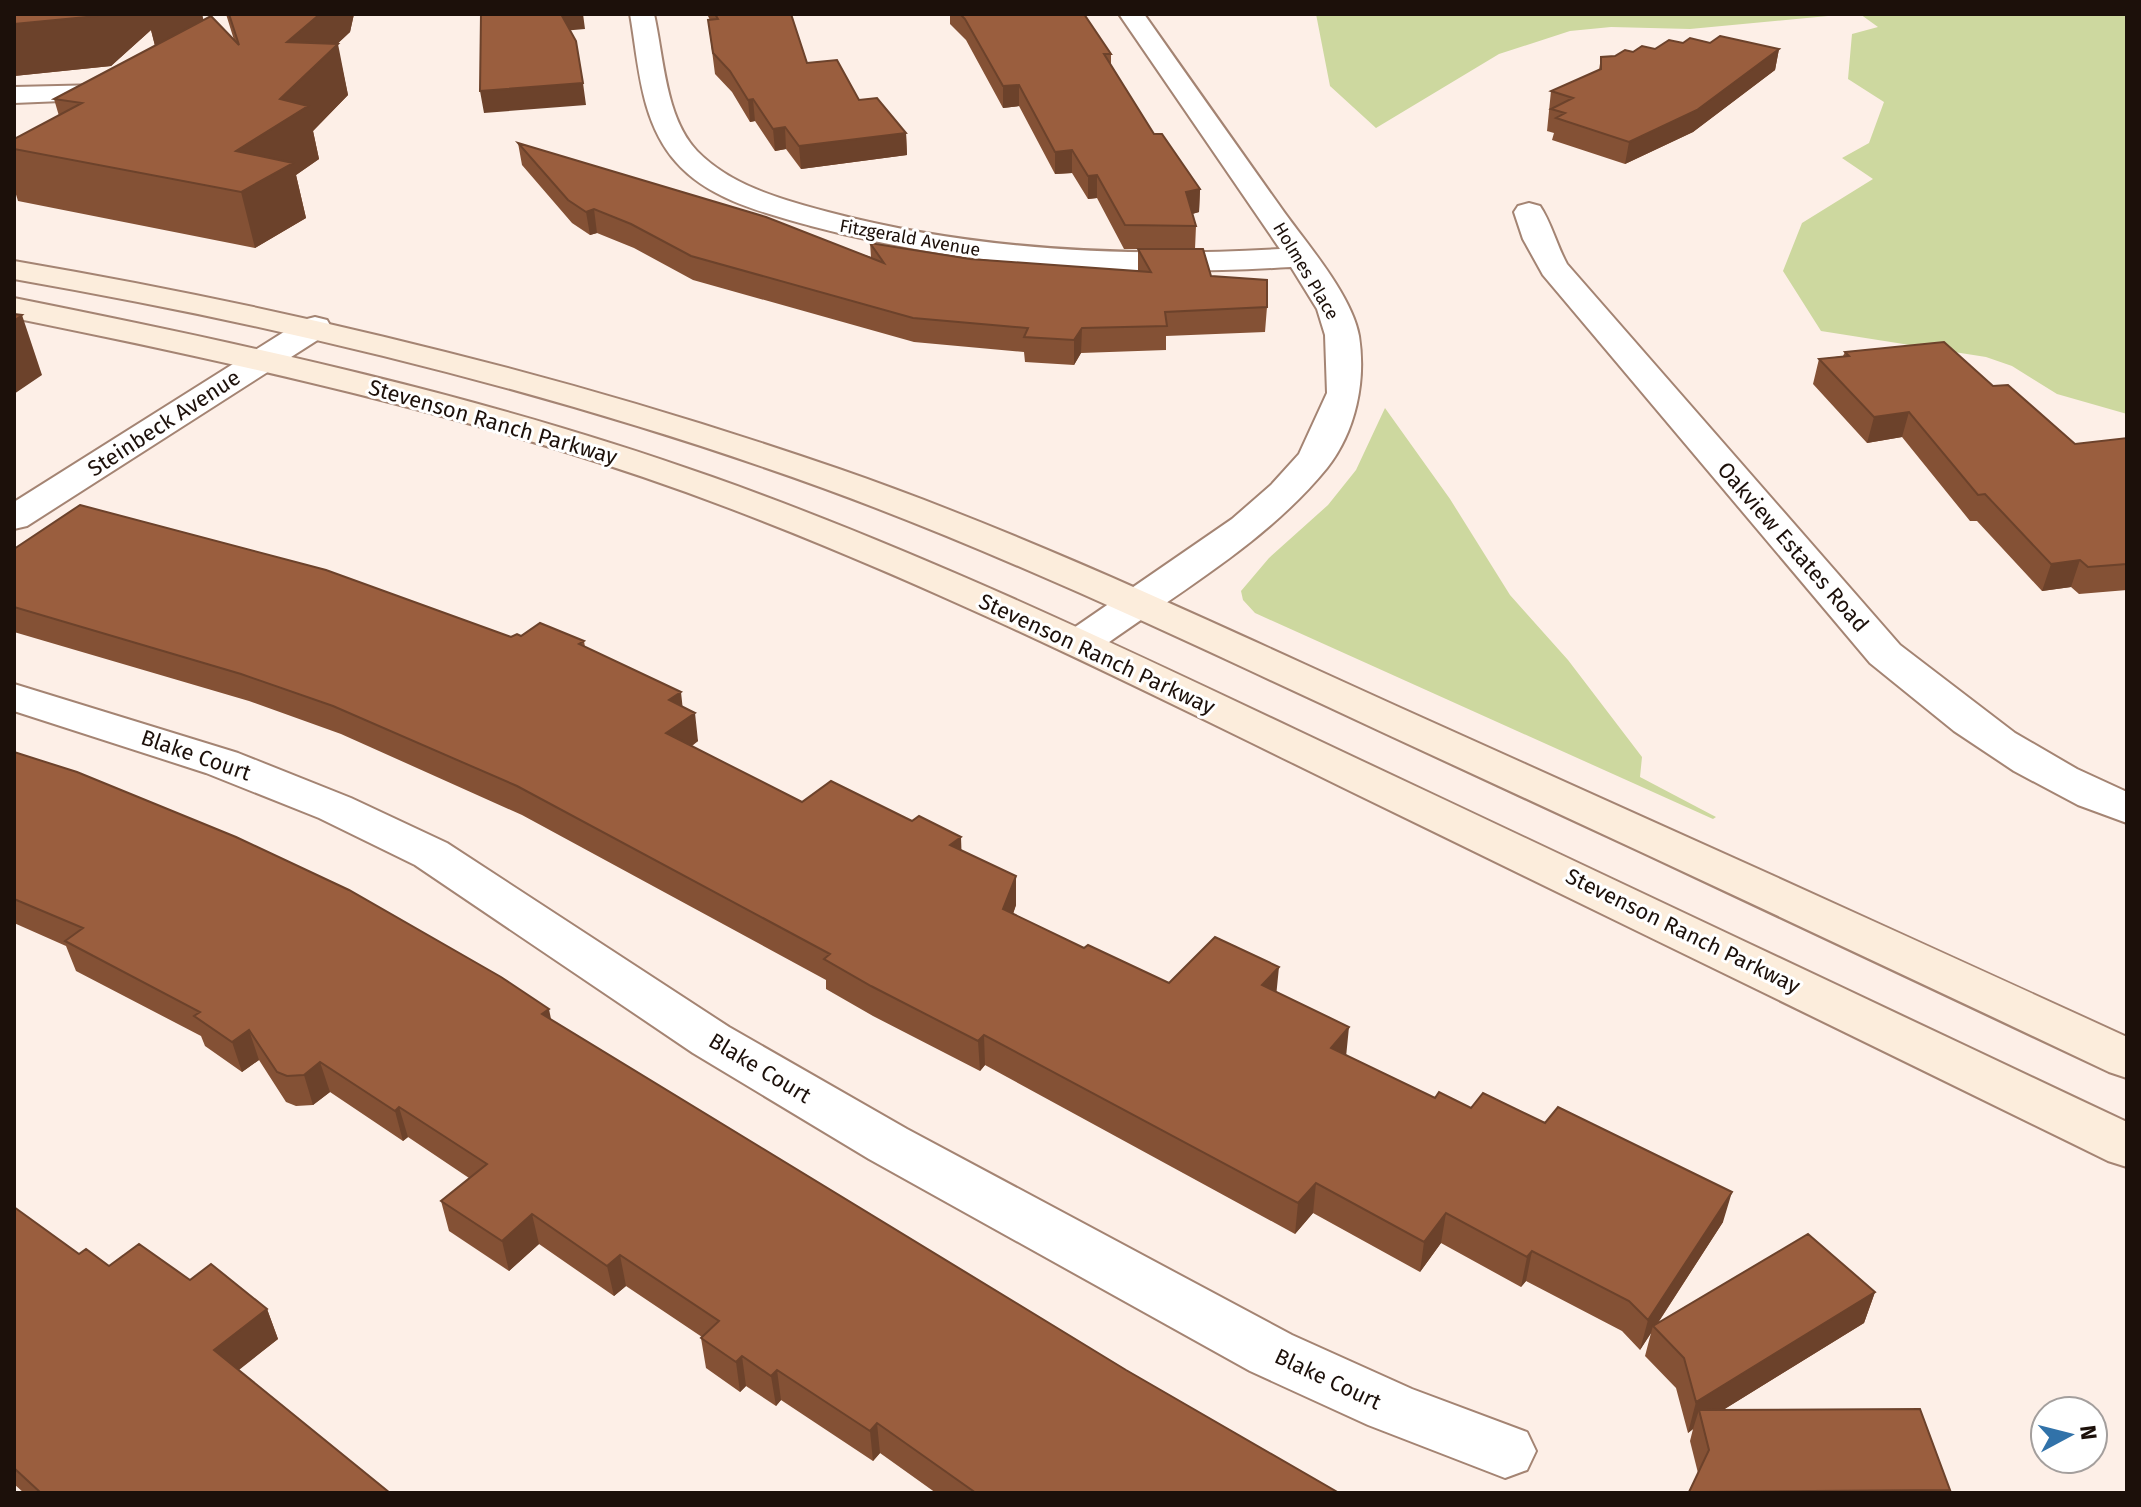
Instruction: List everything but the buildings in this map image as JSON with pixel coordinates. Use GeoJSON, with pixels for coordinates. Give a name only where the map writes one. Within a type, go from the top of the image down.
{"type":"FeatureCollection","features":[{"type":"Feature","properties":{"kind":"main road","name":"Stevenson Ranch Parkway"},"geometry":{"type":"LineString","coordinates":[[14,270],[315,327],[525,382],[736,447],[925,514],[1139,603],[2127,1059]]}},
{"type":"Feature","properties":{"kind":"main road","name":"Stevenson Ranch Parkway"},"geometry":{"type":"LineString","coordinates":[[14,308],[140,332],[455,408],[695,483],[816,529],[1080,643],[1457,821],[2127,1146]]}},
{"type":"Feature","properties":{"kind":"street","name":"Fitzgerald Avenue"},"geometry":{"type":"LineString","coordinates":[[642,14],[658,100],[667,129],[688,157],[721,183],[768,204],[900,239],[1058,259],[1182,264],[1301,257]]}},
{"type":"Feature","properties":{"kind":"street","name":"Holmes Place"},"geometry":{"type":"LineString","coordinates":[[1080,643],[1245,527],[1284,493],[1315,459],[1344,393],[1342,335],[1333,309],[1301,257],[1131,14]]}},
{"type":"Feature","properties":{"kind":"street"},"geometry":{"type":"LineString","coordinates":[[14,95],[111,85],[68,121]]}},
{"type":"Feature","properties":{"kind":"street","name":"Oakview Estates Road"},"geometry":{"type":"LineString","coordinates":[[1529,212],[1538,239],[1554,268],[1885,654],[1940,700],[2004,746],[2127,809]]}},
{"type":"Feature","properties":{"kind":"street","name":"Steinbeck Avenue"},"geometry":{"type":"LineString","coordinates":[[14,518],[315,327]]}},
{"type":"Feature","properties":{"kind":"street","name":"Blake Court"},"geometry":{"type":"LineString","coordinates":[[14,697],[222,763],[335,808],[431,854],[711,1040],[888,1144],[1271,1353],[1390,1407],[1505,1451]]}},
{"type":"Feature","properties":{"kind":"green space"},"geometry":{"type":"Polygon","coordinates":[[[1316,14],[1849,14],[1690,29],[1611,27],[1570,31],[1499,54],[1376,128],[1330,86],[1316,14]]]}},
{"type":"Feature","properties":{"kind":"green space"},"geometry":{"type":"Polygon","coordinates":[[[1860,14],[2127,14],[2127,414],[2057,394],[2012,366],[1986,357],[1821,331],[1783,271],[1802,223],[1873,179],[1842,158],[1869,143],[1884,102],[1848,79],[1852,34],[1878,27],[1860,14]]]}},
{"type":"Feature","properties":{"kind":"green space"},"geometry":{"type":"Polygon","coordinates":[[[1385,408],[1450,499],[1510,595],[1568,660],[1642,757],[1640,777],[1716,817],[1713,819],[1255,613],[1243,600],[1241,591],[1269,558],[1328,505],[1356,470],[1385,408]]]}}]}
